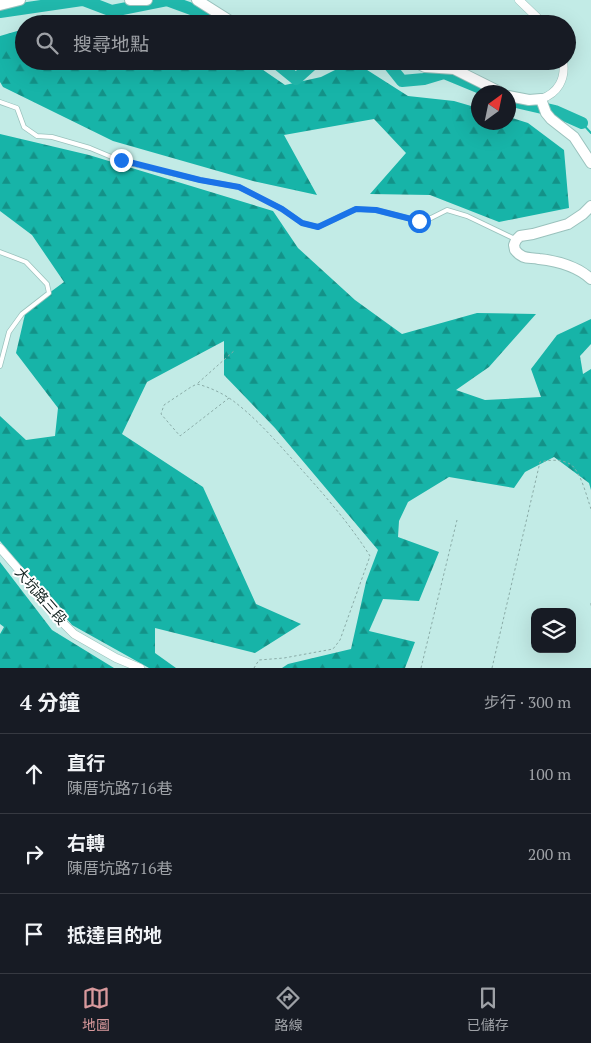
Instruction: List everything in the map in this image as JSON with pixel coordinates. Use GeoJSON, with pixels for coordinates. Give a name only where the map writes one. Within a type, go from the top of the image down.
{"type":"FeatureCollection","features":[{"type":"Feature","properties":{"kind":"street"},"geometry":{"type":"LineString","coordinates":[[0,5],[20,0]]}},
{"type":"Feature","properties":{"kind":"street"},"geometry":{"type":"LineString","coordinates":[[130,0],[147,0]]}},
{"type":"Feature","properties":{"kind":"street"},"geometry":{"type":"LineString","coordinates":[[197,0],[221,15]]}},
{"type":"Feature","properties":{"kind":"street"},"geometry":{"type":"LineString","coordinates":[[519,0],[535,15]]}},
{"type":"Feature","properties":{"kind":"street"},"geometry":{"type":"LineString","coordinates":[[456,70],[486,85]]}},
{"type":"Feature","properties":{"kind":"street"},"geometry":{"type":"LineString","coordinates":[[516,97],[541,100],[552,94],[561,83],[564,70]]}},
{"type":"Feature","properties":{"kind":"street"},"geometry":{"type":"LineString","coordinates":[[541,100],[546,113],[574,137],[591,163]]}},
{"type":"Feature","properties":{"kind":"street"},"geometry":{"type":"LineString","coordinates":[[591,206],[568,224],[520,236],[514,245],[515,250],[528,259],[539,258],[572,267],[591,279]]}},
{"type":"Feature","properties":{"kind":"street","name":"大坑路三段"},"geometry":{"type":"LineString","coordinates":[[0,548],[58,618],[74,634],[116,658],[140,668]]}},
{"type":"Feature","properties":{"kind":"lane"},"geometry":{"type":"LineString","coordinates":[[0,102],[16,108],[24,127],[37,136],[52,137],[90,148],[121,160],[200,180],[239,187],[282,209],[302,223],[318,227],[356,209],[376,210],[419,221],[431,218],[447,210],[467,216],[516,240]]}},
{"type":"Feature","properties":{"kind":"lane"},"geometry":{"type":"LineString","coordinates":[[0,252],[26,262],[47,284],[49,293],[22,314],[10,332],[0,366]]}},
{"type":"Feature","properties":{"kind":"path"},"geometry":{"type":"LineString","coordinates":[[229,398],[180,436],[161,414],[164,405],[190,387],[198,384],[235,350]]}},
{"type":"Feature","properties":{"kind":"path"},"geometry":{"type":"LineString","coordinates":[[198,384],[229,398],[258,422],[358,536],[370,556],[340,640],[333,649],[284,658],[259,660],[254,668]]}},
{"type":"Feature","properties":{"kind":"path"},"geometry":{"type":"LineString","coordinates":[[492,668],[540,462],[553,460],[570,463],[576,470],[591,509]]}},
{"type":"Feature","properties":{"kind":"path"},"geometry":{"type":"LineString","coordinates":[[421,668],[457,520]]}},
{"type":"Feature","properties":{"kind":"path"},"geometry":{"type":"LineString","coordinates":[[591,603],[591,608]]}},
{"type":"Feature","properties":{"kind":"green space"},"geometry":{"type":"Polygon","coordinates":[[[15,32],[15,70],[263,70],[285,85],[321,77],[335,70],[367,70],[408,96],[454,101],[471,106],[471,130],[516,130],[516,119],[528,123],[564,150],[569,208],[499,222],[430,195],[370,194],[406,153],[374,119],[284,135],[317,195],[253,181],[113,141],[3,87],[0,82],[0,36],[15,32]]]}},
{"type":"Feature","properties":{"kind":"green space"},"geometry":{"type":"Polygon","coordinates":[[[0,134],[89,155],[273,211],[298,248],[355,300],[402,334],[477,313],[536,314],[489,367],[456,390],[485,400],[541,397],[531,369],[557,335],[591,319],[591,344],[580,356],[583,374],[591,369],[591,490],[589,483],[554,457],[525,472],[514,488],[449,477],[408,502],[399,521],[398,537],[439,552],[419,601],[383,599],[369,631],[415,642],[405,668],[282,668],[288,664],[351,649],[366,582],[378,550],[275,428],[224,375],[224,341],[147,382],[122,434],[203,487],[256,604],[301,624],[255,653],[155,628],[155,653],[176,668],[149,668],[72,625],[0,541],[0,416],[26,440],[55,436],[58,408],[16,353],[26,310],[64,282],[32,235],[0,211],[0,134]]]}},
{"type":"Feature","properties":{"kind":"green space"},"geometry":{"type":"Polygon","coordinates":[[[0,562],[52,630],[114,668],[0,668],[0,634],[4,627],[0,624],[0,562]]]}},
{"type":"Feature","properties":{"kind":"waterway"},"geometry":{"type":"LineString","coordinates":[[0,12],[82,0]]}},
{"type":"Feature","properties":{"kind":"waterway"},"geometry":{"type":"LineString","coordinates":[[83,0],[112,11],[167,0],[197,11],[202,15]]}},
{"type":"Feature","properties":{"kind":"waterway"},"geometry":{"type":"LineString","coordinates":[[285,70],[296,79],[306,70]]}},
{"type":"Feature","properties":{"kind":"waterway"},"geometry":{"type":"LineString","coordinates":[[393,70],[402,81],[424,79],[444,73],[473,85]]}},
{"type":"Feature","properties":{"kind":"waterway"},"geometry":{"type":"LineString","coordinates":[[516,102],[555,111],[582,123]]}},
{"type":"Feature","properties":{"kind":"waterway"},"geometry":{"type":"LineString","coordinates":[[582,123],[591,133]]}},
{"type":"Feature","properties":{"kind":"route"},"geometry":{"type":"LineString","coordinates":[[121,160],[200,180],[239,187],[282,209],[302,223],[318,227],[356,209],[376,210],[419,221]]}}]}
